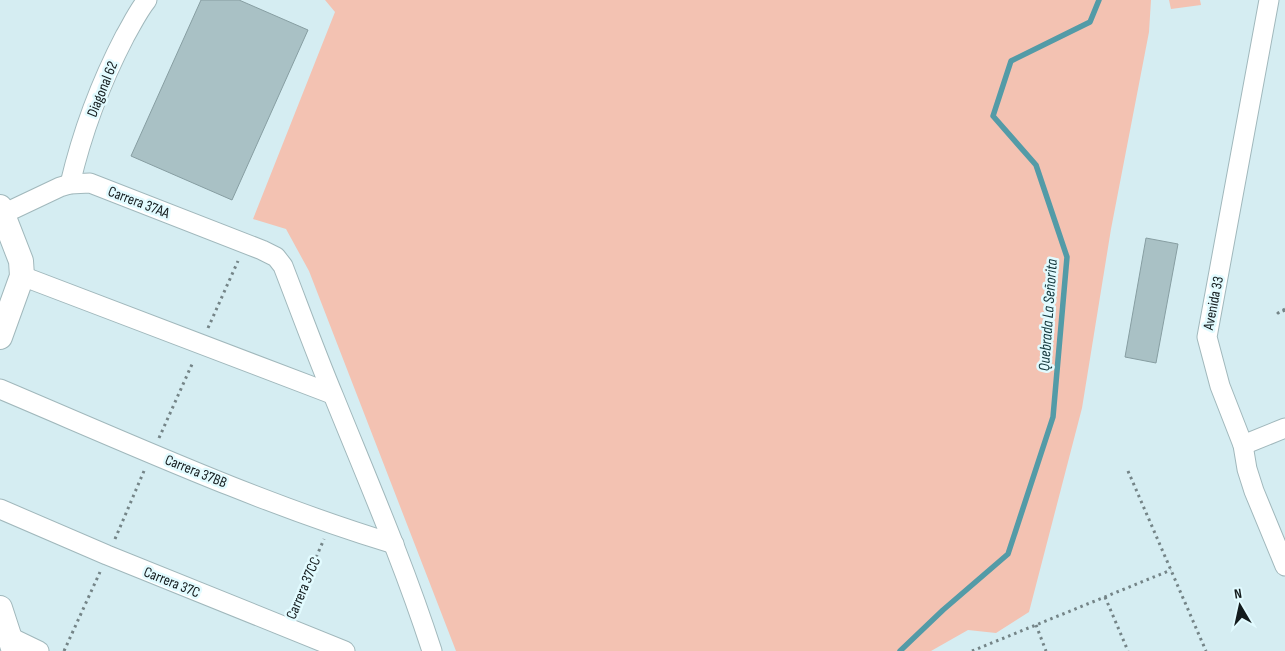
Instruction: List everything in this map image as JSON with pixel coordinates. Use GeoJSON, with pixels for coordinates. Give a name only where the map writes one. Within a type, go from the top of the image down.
{"type":"FeatureCollection","features":[{"type":"Feature","properties":{"kind":"street","name":"Diagonal 62"},"geometry":{"type":"LineString","coordinates":[[70,184],[78,152],[110,66],[140,9],[147,0]]}},
{"type":"Feature","properties":{"kind":"street","name":"Avenida 33"},"geometry":{"type":"LineString","coordinates":[[1269,0],[1207,337],[1220,386],[1242,445],[1254,491],[1285,566]]}},
{"type":"Feature","properties":{"kind":"street","name":"Carrera 37AA"},"geometry":{"type":"LineString","coordinates":[[2,211],[70,184],[90,183],[254,246],[276,257],[282,266],[332,394]]}},
{"type":"Feature","properties":{"kind":"street"},"geometry":{"type":"LineString","coordinates":[[0,336],[22,276],[20,261],[2,211]]}},
{"type":"Feature","properties":{"kind":"street"},"geometry":{"type":"LineString","coordinates":[[22,276],[332,394],[394,544],[432,651]]}},
{"type":"Feature","properties":{"kind":"street","name":"Carrera 37BB"},"geometry":{"type":"LineString","coordinates":[[0,389],[152,454],[331,524],[394,544]]}},
{"type":"Feature","properties":{"kind":"street"},"geometry":{"type":"LineString","coordinates":[[1242,445],[1285,428]]}},
{"type":"Feature","properties":{"kind":"street","name":"Carrera 37C"},"geometry":{"type":"LineString","coordinates":[[0,509],[116,559],[345,651]]}},
{"type":"Feature","properties":{"kind":"street"},"geometry":{"type":"LineString","coordinates":[[0,608],[12,644],[39,651]]}},
{"type":"Feature","properties":{"kind":"path"},"geometry":{"type":"LineString","coordinates":[[1128,471],[1206,651]]}},
{"type":"Feature","properties":{"kind":"path","name":"Carrera 37CC"},"geometry":{"type":"LineString","coordinates":[[286,628],[331,524]]}},
{"type":"Feature","properties":{"kind":"path"},"geometry":{"type":"LineString","coordinates":[[972,651],[1171,570]]}},
{"type":"Feature","properties":{"kind":"path"},"geometry":{"type":"LineString","coordinates":[[1106,597],[1128,651]]}},
{"type":"Feature","properties":{"kind":"path"},"geometry":{"type":"LineString","coordinates":[[1036,625],[1046,651]]}},
{"type":"Feature","properties":{"kind":"shaded area"},"geometry":{"type":"Polygon","coordinates":[[[325,0],[1151,0],[1149,32],[1111,229],[1082,408],[1029,612],[996,633],[968,630],[931,651],[456,651],[309,271],[286,229],[253,219],[335,12],[325,0]]]}},
{"type":"Feature","properties":{"kind":"shaded area"},"geometry":{"type":"Polygon","coordinates":[[[1169,0],[1200,0],[1201,5],[1171,9],[1169,0]]]}},
{"type":"Feature","properties":{"kind":"building"},"geometry":{"type":"Polygon","coordinates":[[[201,0],[239,0],[308,30],[232,200],[131,156],[201,0]]]}},
{"type":"Feature","properties":{"kind":"building"},"geometry":{"type":"Polygon","coordinates":[[[1146,238],[1178,244],[1156,363],[1125,357],[1146,238]]]}},
{"type":"Feature","properties":{"kind":"waterway","name":"Quebrada La Señorita"},"geometry":{"type":"LineString","coordinates":[[900,651],[943,610],[1008,554],[1053,417],[1067,257],[1036,165],[993,116],[1011,61],[1090,22],[1099,0]]}}]}
